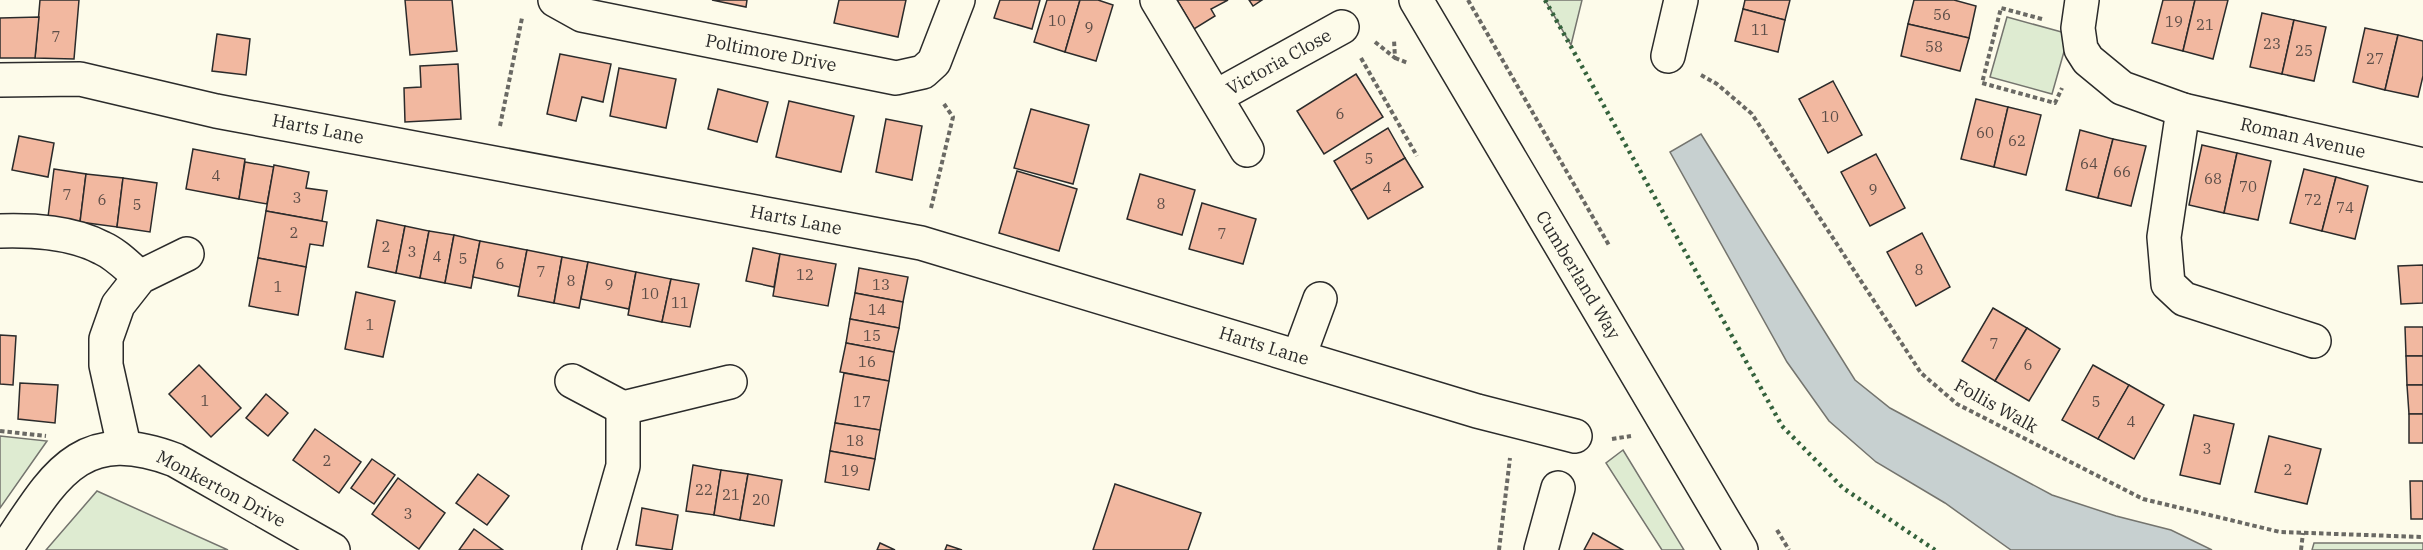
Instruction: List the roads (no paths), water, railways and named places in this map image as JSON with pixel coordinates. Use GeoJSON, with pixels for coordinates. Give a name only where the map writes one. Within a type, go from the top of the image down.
{"type":"FeatureCollection","features":[{"type":"Feature","properties":{"kind":"street","name":"Poltimore Drive"},"geometry":{"type":"LineString","coordinates":[[555,0],[582,15],[896,78],[923,72],[934,63],[957,6]]}},
{"type":"Feature","properties":{"kind":"street","name":"Victoria Close"},"geometry":{"type":"LineString","coordinates":[[1157,0],[1217,96],[1247,150]]}},
{"type":"Feature","properties":{"kind":"street","name":"Cumberland Way"},"geometry":{"type":"LineString","coordinates":[[1416,0],[1741,550]]}},
{"type":"Feature","properties":{"kind":"street"},"geometry":{"type":"LineString","coordinates":[[1668,56],[1681,0]]}},
{"type":"Feature","properties":{"kind":"street","name":"Roman Avenue"},"geometry":{"type":"LineString","coordinates":[[2080,26],[2088,60],[2122,88],[2183,110],[2423,165]]}},
{"type":"Feature","properties":{"kind":"street","name":"Victoria Close"},"geometry":{"type":"LineString","coordinates":[[1217,96],[1342,27]]}},
{"type":"Feature","properties":{"kind":"street","name":"Harts Lane"},"geometry":{"type":"LineString","coordinates":[[0,80],[80,79],[216,111],[921,243],[1514,422],[1575,436]]}},
{"type":"Feature","properties":{"kind":"street"},"geometry":{"type":"LineString","coordinates":[[2183,110],[2164,237],[2168,284],[2184,299],[2314,340]]}},
{"type":"Feature","properties":{"kind":"street"},"geometry":{"type":"LineString","coordinates":[[0,231],[29,230],[94,245],[103,248],[140,277]]}},
{"type":"Feature","properties":{"kind":"street"},"geometry":{"type":"LineString","coordinates":[[124,446],[106,365],[106,339],[118,305],[140,277],[188,254]]}},
{"type":"Feature","properties":{"kind":"street"},"geometry":{"type":"LineString","coordinates":[[1299,356],[1320,299]]}},
{"type":"Feature","properties":{"kind":"street"},"geometry":{"type":"LineString","coordinates":[[572,381],[623,408],[730,382]]}},
{"type":"Feature","properties":{"kind":"street"},"geometry":{"type":"LineString","coordinates":[[598,550],[623,466],[623,408]]}},
{"type":"Feature","properties":{"kind":"street","name":"Monkerton Drive"},"geometry":{"type":"LineString","coordinates":[[5,550],[34,508],[67,467],[86,455],[124,446],[175,460],[333,550]]}},
{"type":"Feature","properties":{"kind":"street"},"geometry":{"type":"LineString","coordinates":[[1541,550],[1558,488]]}}]}
